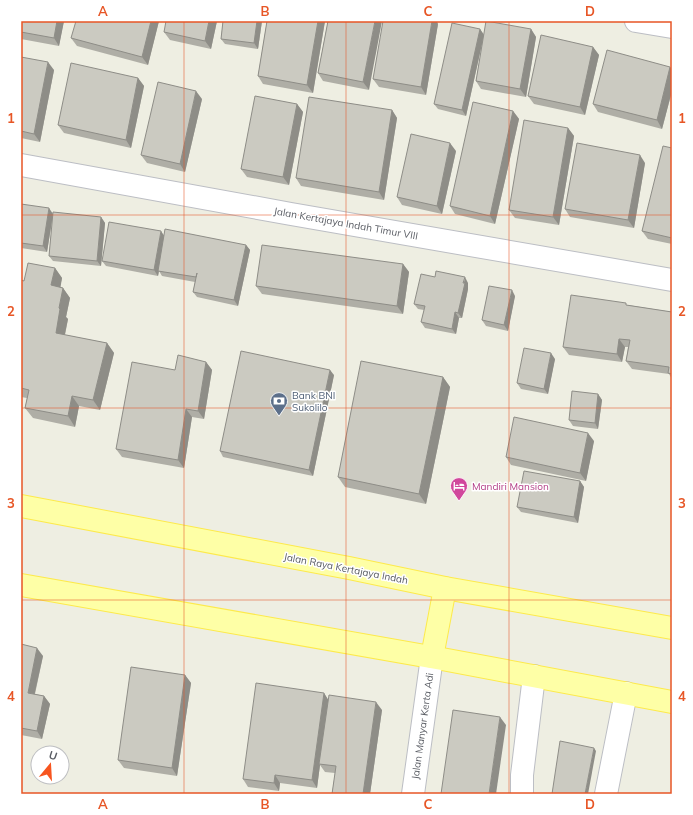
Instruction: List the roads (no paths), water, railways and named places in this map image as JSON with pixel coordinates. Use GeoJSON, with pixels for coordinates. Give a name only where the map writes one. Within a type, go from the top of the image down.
{"type":"FeatureCollection","features":[{"type":"Feature","properties":{"kind":"main road","name":"Jalan Raya Kertajaya Indah"},"geometry":{"type":"LineString","coordinates":[[21,506],[349,568],[445,588],[672,628]]}},
{"type":"Feature","properties":{"kind":"main road"},"geometry":{"type":"LineString","coordinates":[[21,585],[432,657],[672,702]]}},
{"type":"Feature","properties":{"kind":"main road"},"geometry":{"type":"LineString","coordinates":[[432,657],[445,588]]}},
{"type":"Feature","properties":{"kind":"street"},"geometry":{"type":"LineString","coordinates":[[636,21],[672,27]]}},
{"type":"Feature","properties":{"kind":"street","name":"Jalan Kertajaya Indah Timur VIII"},"geometry":{"type":"LineString","coordinates":[[21,165],[672,280]]}},
{"type":"Feature","properties":{"kind":"street","name":"Jalan Manyar Kerta Adi"},"geometry":{"type":"LineString","coordinates":[[413,794],[432,657]]}},
{"type":"Feature","properties":{"kind":"street"},"geometry":{"type":"LineString","coordinates":[[522,794],[522,775],[534,676]]}},
{"type":"Feature","properties":{"kind":"street"},"geometry":{"type":"LineString","coordinates":[[606,794],[626,693]]}},
{"type":"Feature","properties":{"kind":"place","name":"Bank BNI Sukolilo"},"geometry":{"type":"Point","coordinates":[279,416]}},
{"type":"Feature","properties":{"kind":"place","name":"Mandiri Mansion"},"geometry":{"type":"Point","coordinates":[459,501]}}]}
